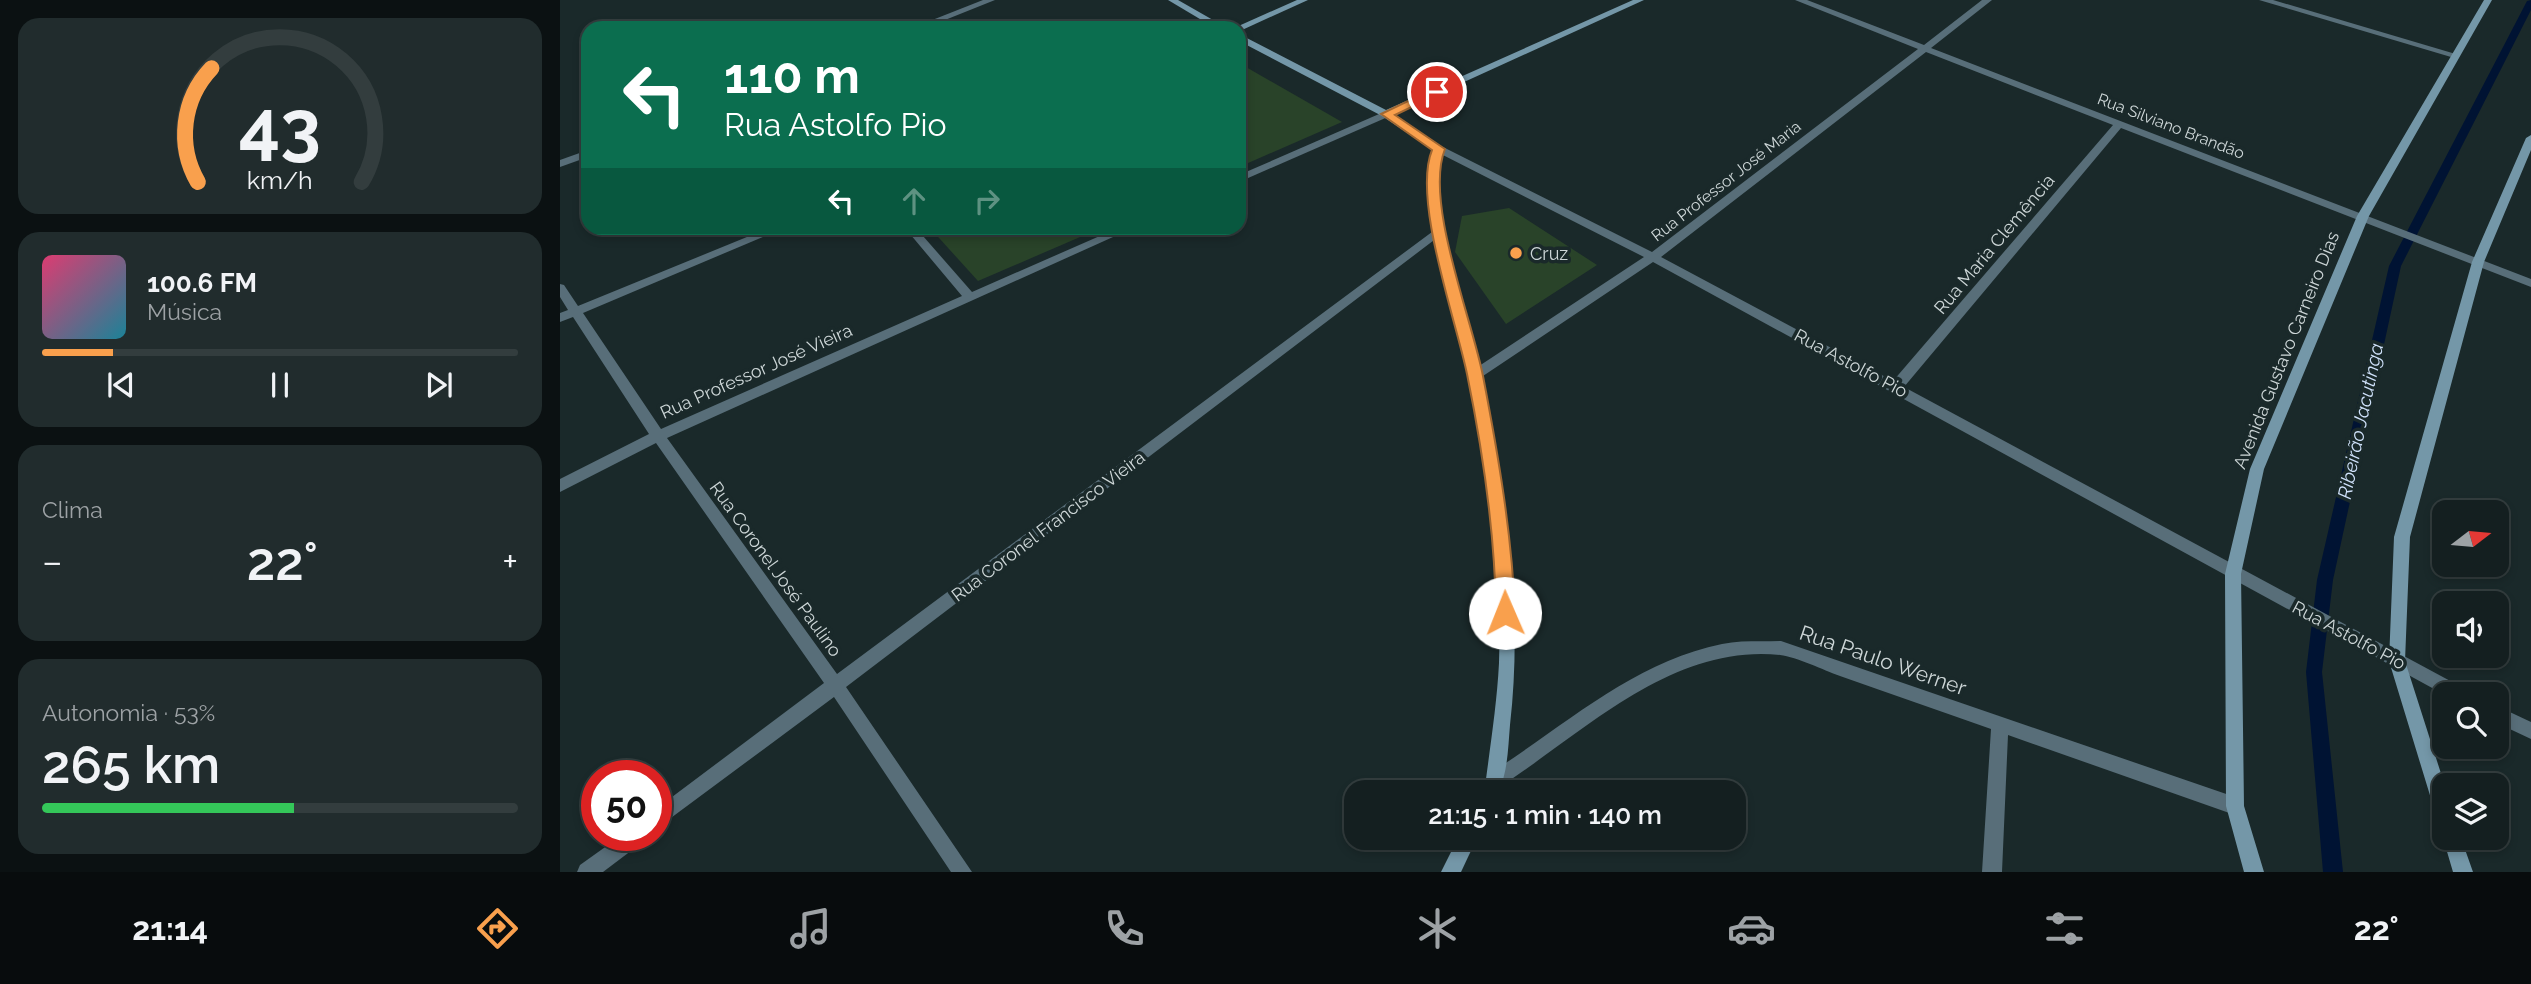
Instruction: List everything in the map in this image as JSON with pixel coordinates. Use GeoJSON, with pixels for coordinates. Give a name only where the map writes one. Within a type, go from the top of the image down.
{"type":"FeatureCollection","features":[{"type":"Feature","properties":{"kind":"street"},"geometry":{"type":"LineString","coordinates":[[936,21],[991,0]]}},
{"type":"Feature","properties":{"kind":"street"},"geometry":{"type":"LineString","coordinates":[[1172,0],[1210,21]]}},
{"type":"Feature","properties":{"kind":"street"},"geometry":{"type":"LineString","coordinates":[[1246,25],[1304,0]]}},
{"type":"Feature","properties":{"kind":"street"},"geometry":{"type":"LineString","coordinates":[[1246,176],[1640,0]]}},
{"type":"Feature","properties":{"kind":"street","name":"Rua Silviano Brandão"},"geometry":{"type":"LineString","coordinates":[[1799,0],[2531,283]]}},
{"type":"Feature","properties":{"kind":"street","name":"Rua Professor José Maria"},"geometry":{"type":"LineString","coordinates":[[1475,375],[1653,257],[1988,0]]}},
{"type":"Feature","properties":{"kind":"street"},"geometry":{"type":"LineString","coordinates":[[2263,0],[2454,55]]}},
{"type":"Feature","properties":{"kind":"street","name":"Avenida Gustavo Carneiro Dias"},"geometry":{"type":"LineString","coordinates":[[2254,872],[2235,806],[2233,574],[2257,469],[2363,216],[2488,0]]}},
{"type":"Feature","properties":{"kind":"street","name":"Rua Astolfo Pio"},"geometry":{"type":"LineString","coordinates":[[1246,41],[1386,114],[1439,149],[1653,257],[1896,387],[2233,574],[2437,682]]}},
{"type":"Feature","properties":{"kind":"street","name":"Rua Maria Clemência"},"geometry":{"type":"LineString","coordinates":[[1896,387],[2120,123]]}},
{"type":"Feature","properties":{"kind":"street"},"geometry":{"type":"LineString","coordinates":[[2432,773],[2397,661],[2402,537],[2478,262],[2531,138]]}},
{"type":"Feature","properties":{"kind":"street"},"geometry":{"type":"LineString","coordinates":[[1439,149],[1432,164],[1440,231],[1475,375],[1504,563],[1507,664],[1493,780]]}},
{"type":"Feature","properties":{"kind":"street"},"geometry":{"type":"LineString","coordinates":[[560,164],[581,156]]}},
{"type":"Feature","properties":{"kind":"street","name":"Rua Coronel Francisco Vieira"},"geometry":{"type":"LineString","coordinates":[[672,808],[1440,231]]}},
{"type":"Feature","properties":{"kind":"street"},"geometry":{"type":"LineString","coordinates":[[560,318],[761,235]]}},
{"type":"Feature","properties":{"kind":"street"},"geometry":{"type":"LineString","coordinates":[[916,235],[970,296]]}},
{"type":"Feature","properties":{"kind":"street","name":"Rua Professor José Vieira"},"geometry":{"type":"LineString","coordinates":[[560,486],[657,436],[1111,235]]}},
{"type":"Feature","properties":{"kind":"street","name":"Rua Coronel José Paulino"},"geometry":{"type":"LineString","coordinates":[[560,288],[657,436],[836,686],[962,872]]}},
{"type":"Feature","properties":{"kind":"street","name":"Rua Paulo Werner"},"geometry":{"type":"LineString","coordinates":[[1501,780],[1569,728],[1654,675],[1721,651],[1781,648],[2235,806]]}},
{"type":"Feature","properties":{"kind":"street"},"geometry":{"type":"LineString","coordinates":[[2509,720],[2531,732]]}},
{"type":"Feature","properties":{"kind":"street"},"geometry":{"type":"LineString","coordinates":[[1992,872],[2000,724]]}},
{"type":"Feature","properties":{"kind":"street"},"geometry":{"type":"LineString","coordinates":[[1451,872],[1462,850]]}},
{"type":"Feature","properties":{"kind":"street"},"geometry":{"type":"LineString","coordinates":[[2456,850],[2463,872]]}},
{"type":"Feature","properties":{"kind":"street"},"geometry":{"type":"LineString","coordinates":[[587,872],[615,851]]}},
{"type":"Feature","properties":{"kind":"green space"},"geometry":{"type":"Polygon","coordinates":[[[1246,67],[1342,122],[1246,164],[1246,67]]]}},
{"type":"Feature","properties":{"kind":"green space"},"geometry":{"type":"Polygon","coordinates":[[[1509,208],[1597,265],[1506,324],[1455,252],[1462,216],[1509,208]]]}},
{"type":"Feature","properties":{"kind":"green space"},"geometry":{"type":"Polygon","coordinates":[[[936,235],[1085,235],[978,281],[936,235]]]}},
{"type":"Feature","properties":{"kind":"waterway","name":"Ribeirão Jacutinga"},"geometry":{"type":"LineString","coordinates":[[2333,872],[2314,672],[2325,580],[2395,266],[2531,1]]}},
{"type":"Feature","properties":{"kind":"place","name":"Cruz"},"geometry":{"type":"Point","coordinates":[1516,253]}},
{"type":"Feature","properties":{"kind":"route"},"geometry":{"type":"LineString","coordinates":[[1437,92],[1386,114],[1439,149],[1432,164],[1433,186],[1440,231],[1475,375],[1504,563],[1505,613]]}}]}
